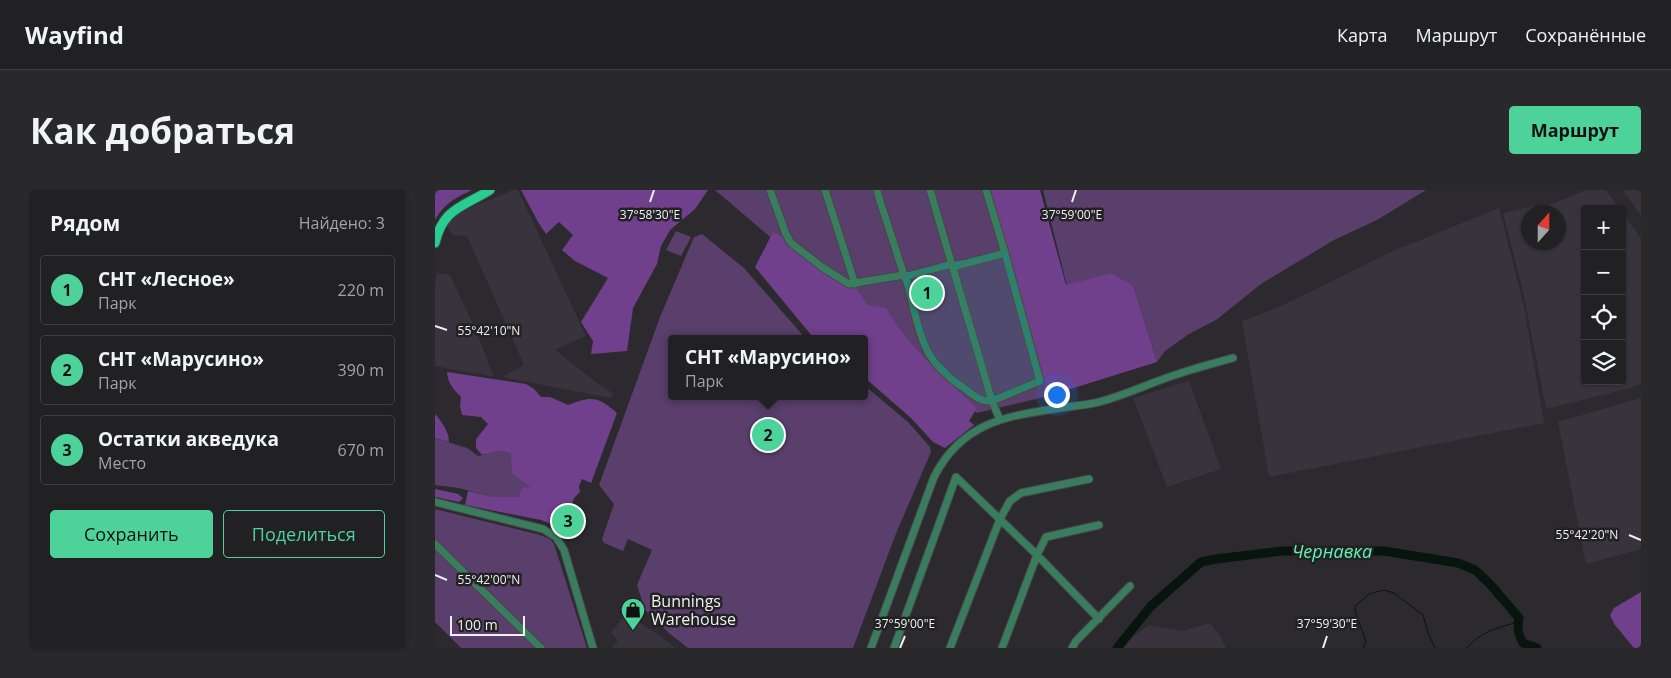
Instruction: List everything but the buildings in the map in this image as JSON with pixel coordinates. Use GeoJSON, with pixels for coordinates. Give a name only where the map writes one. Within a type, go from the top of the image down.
{"type":"FeatureCollection","features":[{"type":"Feature","properties":{"kind":"main road"},"geometry":{"type":"LineString","coordinates":[[435,243],[448,214],[490,190]]}},
{"type":"Feature","properties":{"kind":"street"},"geometry":{"type":"LineString","coordinates":[[770,190],[791,244],[849,284],[904,275],[909,276],[1005,254]]}},
{"type":"Feature","properties":{"kind":"street"},"geometry":{"type":"LineString","coordinates":[[825,190],[855,284]]}},
{"type":"Feature","properties":{"kind":"street"},"geometry":{"type":"LineString","coordinates":[[877,190],[927,352],[959,385],[979,400],[985,402],[992,401],[1040,381],[986,190]]}},
{"type":"Feature","properties":{"kind":"street"},"geometry":{"type":"LineString","coordinates":[[930,190],[999,420]]}},
{"type":"Feature","properties":{"kind":"street"},"geometry":{"type":"LineString","coordinates":[[871,648],[929,490],[947,454],[959,442],[999,420],[1025,413],[1098,402],[1179,373],[1233,358]]}},
{"type":"Feature","properties":{"kind":"street"},"geometry":{"type":"LineString","coordinates":[[894,648],[956,476],[1099,619]]}},
{"type":"Feature","properties":{"kind":"street"},"geometry":{"type":"LineString","coordinates":[[950,648],[999,519],[1010,501],[1021,493],[1089,479]]}},
{"type":"Feature","properties":{"kind":"street"},"geometry":{"type":"LineString","coordinates":[[435,502],[543,529],[556,537],[564,550],[593,648]]}},
{"type":"Feature","properties":{"kind":"street"},"geometry":{"type":"LineString","coordinates":[[1002,648],[1037,555],[1046,537],[1099,525]]}},
{"type":"Feature","properties":{"kind":"street"},"geometry":{"type":"LineString","coordinates":[[435,544],[541,648]]}},
{"type":"Feature","properties":{"kind":"street"},"geometry":{"type":"LineString","coordinates":[[1072,648],[1076,641],[1130,586]]}},
{"type":"Feature","properties":{"kind":"highlighted area"},"geometry":{"type":"Polygon","coordinates":[[[1005,253],[1040,381],[985,402],[959,385],[927,352],[904,275],[1005,253]]]}},
{"type":"Feature","properties":{"kind":"shaded area"},"geometry":{"type":"Polygon","coordinates":[[[435,190],[472,190],[451,202],[435,220],[435,190]]]}},
{"type":"Feature","properties":{"kind":"shaded area"},"geometry":{"type":"Polygon","coordinates":[[[513,190],[518,190],[586,336],[556,349],[593,380],[614,394],[610,398],[502,377],[524,365],[467,236],[452,235],[445,222],[457,213],[513,190]]]}},
{"type":"Feature","properties":{"kind":"shaded area"},"geometry":{"type":"Polygon","coordinates":[[[521,190],[708,190],[695,209],[670,230],[661,246],[657,264],[633,308],[627,351],[591,354],[593,341],[581,322],[608,278],[575,261],[562,250],[573,235],[559,222],[546,234],[521,190]]]}},
{"type":"Feature","properties":{"kind":"shaded area"},"geometry":{"type":"Polygon","coordinates":[[[715,190],[987,190],[1048,396],[977,413],[715,190]]]}},
{"type":"Feature","properties":{"kind":"shaded area"},"geometry":{"type":"Polygon","coordinates":[[[987,190],[1040,190],[1066,285],[1111,273],[1133,285],[1157,362],[1048,396],[987,190]]]}},
{"type":"Feature","properties":{"kind":"shaded area"},"geometry":{"type":"Polygon","coordinates":[[[1043,190],[1426,190],[1377,220],[1334,240],[1261,284],[1216,320],[1189,334],[1165,351],[1157,362],[1133,285],[1111,273],[1067,286],[1043,190]]]}},
{"type":"Feature","properties":{"kind":"shaded area"},"geometry":{"type":"Polygon","coordinates":[[[1586,190],[1606,190],[1616,205],[1581,205],[1581,385],[1626,385],[1626,218],[1641,238],[1641,384],[1546,409],[1524,296],[1503,213],[1521,209],[1521,250],[1566,250],[1566,205],[1549,205],[1586,190]]]}},
{"type":"Feature","properties":{"kind":"shaded area"},"geometry":{"type":"Polygon","coordinates":[[[1623,190],[1641,190],[1641,216],[1623,190]]]}},
{"type":"Feature","properties":{"kind":"shaded area"},"geometry":{"type":"Polygon","coordinates":[[[1499,208],[1524,306],[1544,423],[1269,477],[1242,321],[1277,308],[1393,251],[1499,208]]]}},
{"type":"Feature","properties":{"kind":"shaded area"},"geometry":{"type":"Polygon","coordinates":[[[676,231],[691,237],[681,256],[666,250],[676,231]]]}},
{"type":"Feature","properties":{"kind":"shaded area"},"geometry":{"type":"Polygon","coordinates":[[[773,232],[855,286],[867,305],[886,308],[895,323],[916,349],[977,408],[969,421],[974,425],[945,448],[933,442],[911,418],[868,380],[868,335],[811,335],[755,267],[773,232]]]}},
{"type":"Feature","properties":{"kind":"shaded area"},"geometry":{"type":"Polygon","coordinates":[[[702,234],[744,268],[803,335],[668,335],[668,400],[868,400],[868,388],[909,423],[930,447],[931,452],[895,536],[853,648],[688,648],[645,610],[637,585],[652,550],[628,539],[623,551],[604,543],[602,539],[614,504],[599,485],[660,317],[694,237],[702,234]]]}},
{"type":"Feature","properties":{"kind":"shaded area"},"geometry":{"type":"Polygon","coordinates":[[[437,273],[450,275],[475,328],[494,377],[435,366],[435,285],[437,273]]]}},
{"type":"Feature","properties":{"kind":"shaded area"},"geometry":{"type":"Polygon","coordinates":[[[447,372],[526,384],[541,397],[550,397],[568,405],[594,399],[604,403],[617,413],[591,483],[582,479],[579,486],[580,492],[574,498],[564,526],[559,527],[541,520],[465,505],[468,491],[493,497],[519,497],[522,488],[530,487],[512,473],[511,454],[502,451],[482,455],[476,448],[476,439],[488,424],[481,417],[462,415],[461,397],[451,386],[447,372]]]}},
{"type":"Feature","properties":{"kind":"shaded area"},"geometry":{"type":"Polygon","coordinates":[[[1189,381],[1221,469],[1167,487],[1133,398],[1189,381]]]}},
{"type":"Feature","properties":{"kind":"shaded area"},"geometry":{"type":"Polygon","coordinates":[[[1641,398],[1641,549],[1586,564],[1558,422],[1641,398]]]}},
{"type":"Feature","properties":{"kind":"shaded area"},"geometry":{"type":"Polygon","coordinates":[[[435,414],[445,427],[449,442],[435,438],[435,414]]]}},
{"type":"Feature","properties":{"kind":"shaded area"},"geometry":{"type":"Polygon","coordinates":[[[435,438],[467,448],[478,456],[502,451],[511,454],[530,488],[519,497],[492,497],[459,488],[435,485],[435,438]]]}},
{"type":"Feature","properties":{"kind":"shaded area"},"geometry":{"type":"Polygon","coordinates":[[[435,489],[458,494],[463,498],[459,502],[435,497],[435,489]]]}},
{"type":"Feature","properties":{"kind":"shaded area"},"geometry":{"type":"Polygon","coordinates":[[[435,509],[550,539],[554,544],[587,648],[461,648],[435,622],[435,509]]]}},
{"type":"Feature","properties":{"kind":"shaded area"},"geometry":{"type":"Polygon","coordinates":[[[1641,592],[1641,648],[1634,648],[1615,625],[1610,615],[1614,608],[1641,592]]]}},
{"type":"Feature","properties":{"kind":"shaded area","name":"Bunnings Warehouse"},"geometry":{"type":"Polygon","coordinates":[[[626,614],[676,648],[612,648],[618,640],[611,633],[626,614]]]}},
{"type":"Feature","properties":{"kind":"shaded area"},"geometry":{"type":"Polygon","coordinates":[[[1210,623],[1226,648],[1124,648],[1135,635],[1149,625],[1183,631],[1210,623]]]}},
{"type":"Feature","properties":{"kind":"waterway","name":"Чернавка"},"geometry":{"type":"LineString","coordinates":[[1117,648],[1151,606],[1201,562],[1282,551],[1384,551],[1458,563],[1475,570],[1490,584],[1519,618],[1518,631],[1523,643],[1537,648]]}},
{"type":"Feature","properties":{"kind":"waterway"},"geometry":{"type":"LineString","coordinates":[[1363,648],[1366,642],[1355,611],[1356,605],[1369,594],[1384,590],[1394,593],[1423,615],[1435,648]]}},
{"type":"Feature","properties":{"kind":"waterway"},"geometry":{"type":"LineString","coordinates":[[1467,648],[1484,634],[1518,622]]}},
{"type":"Feature","properties":{"kind":"place","name":"СНТ «Лесное»"},"geometry":{"type":"Point","coordinates":[927,293]}},
{"type":"Feature","properties":{"kind":"place","name":"СНТ «Марусино»"},"geometry":{"type":"Point","coordinates":[768,435]}},
{"type":"Feature","properties":{"kind":"place","name":"Остатки акведука"},"geometry":{"type":"Point","coordinates":[568,521]}},
{"type":"Feature","properties":{"kind":"place","name":"Bunnings Warehouse"},"geometry":{"type":"Point","coordinates":[633,631]}}]}
